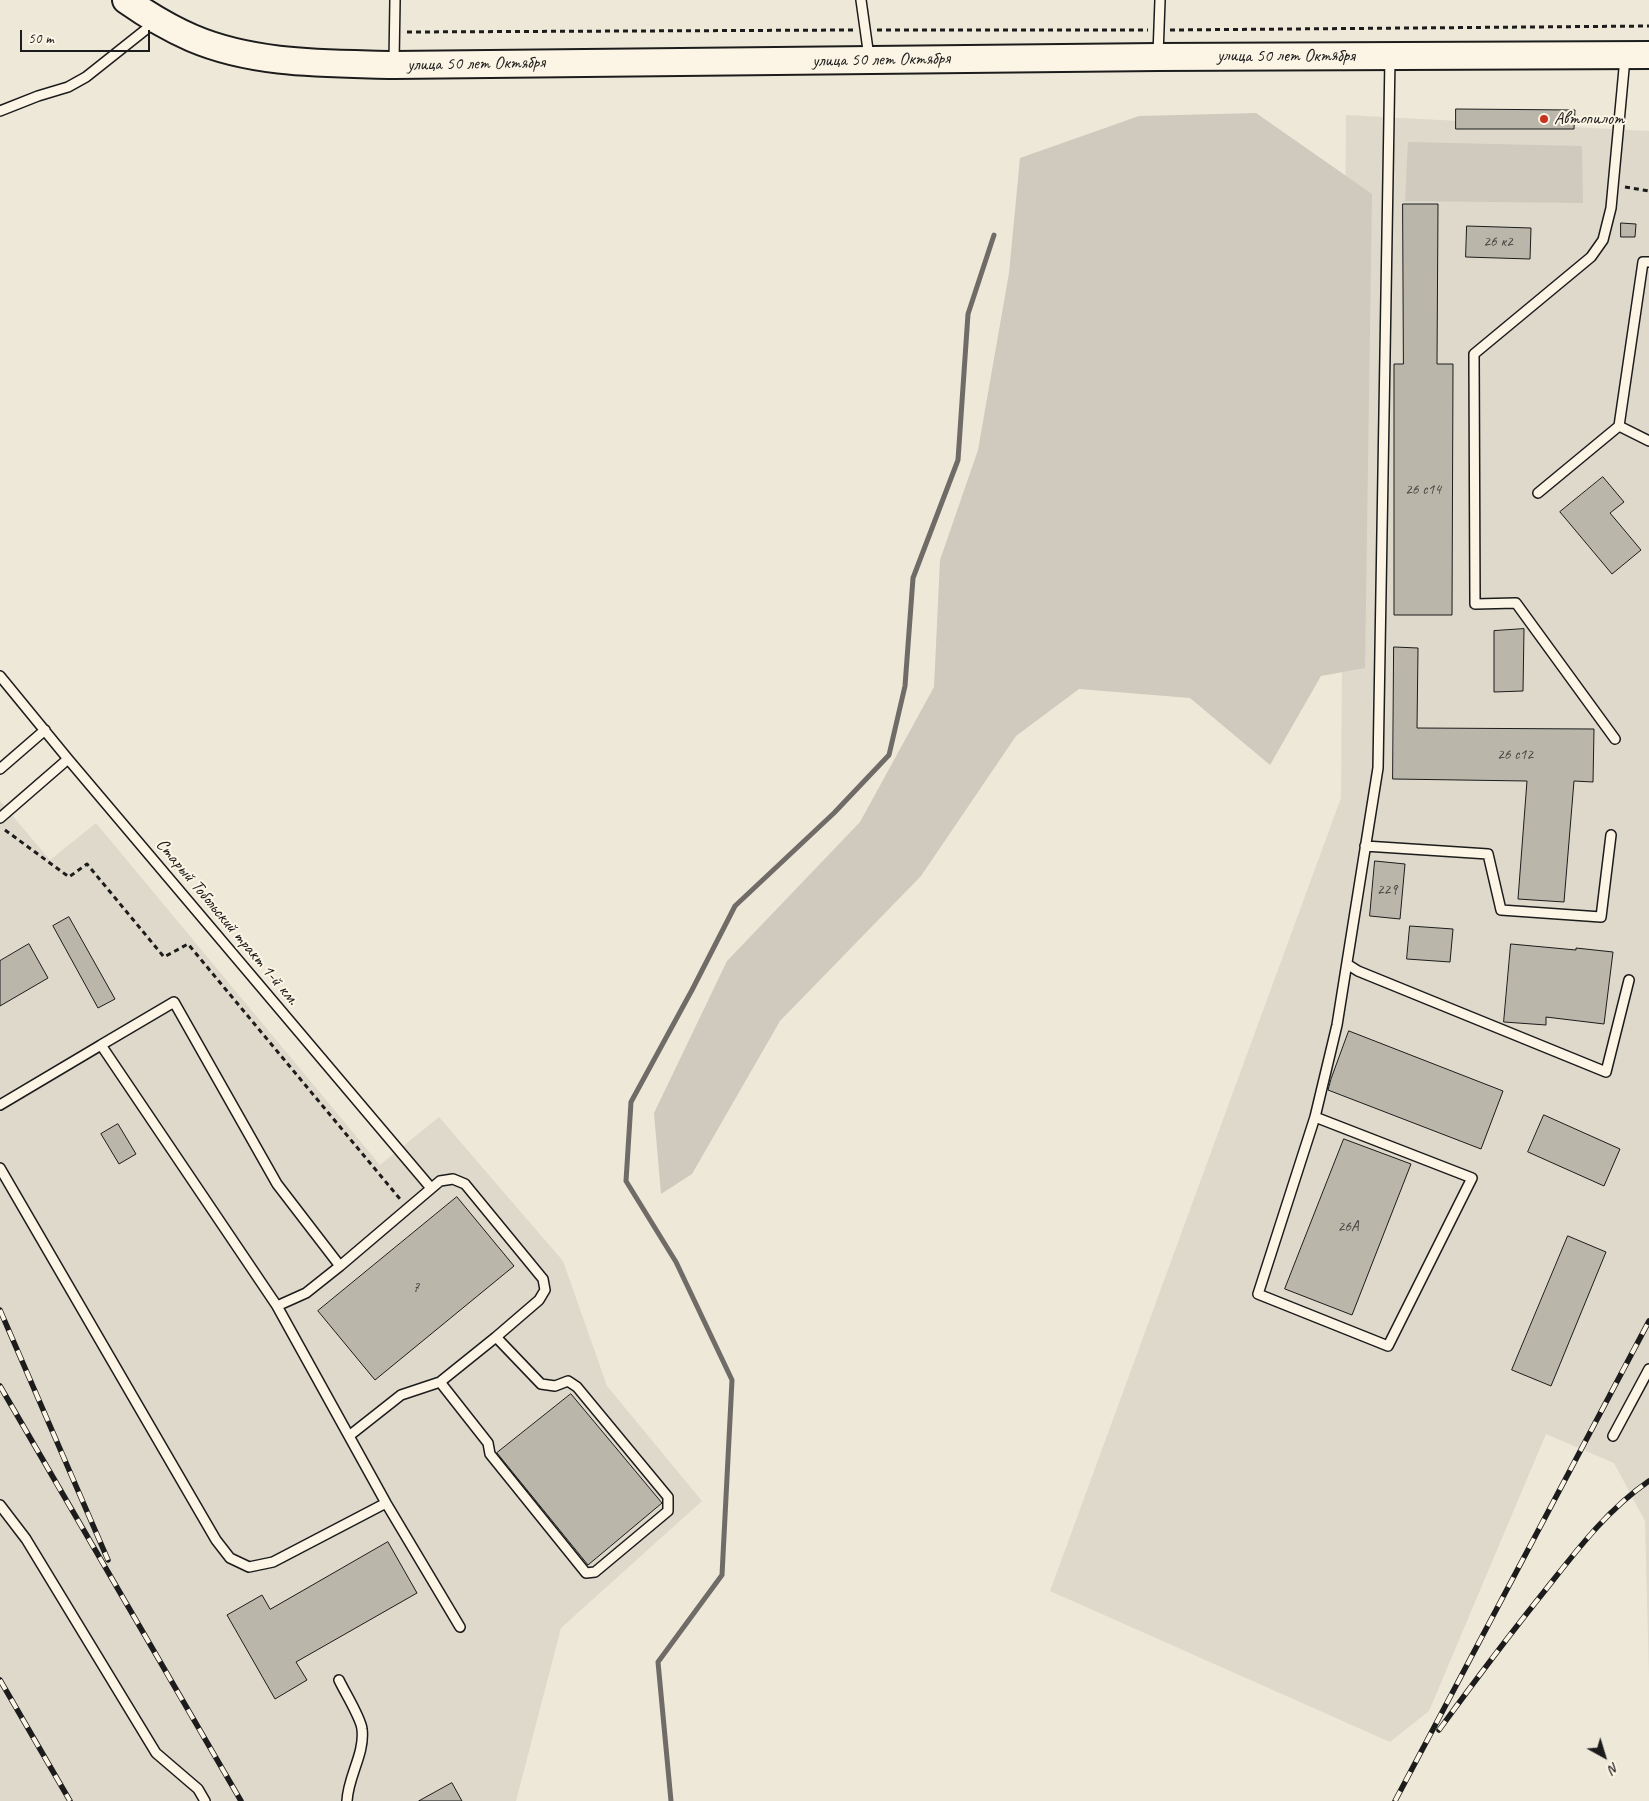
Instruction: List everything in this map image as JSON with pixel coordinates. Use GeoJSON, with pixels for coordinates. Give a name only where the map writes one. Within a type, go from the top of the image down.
{"type":"FeatureCollection","features":[{"type":"Feature","properties":{"kind":"main road","name":"улица 50 лет Октября"},"geometry":{"type":"LineString","coordinates":[[126,0],[192,38],[210,44],[269,58],[327,63],[1158,57],[1637,56]]}},
{"type":"Feature","properties":{"kind":"lane"},"geometry":{"type":"LineString","coordinates":[[394,64],[395,0]]}},
{"type":"Feature","properties":{"kind":"lane"},"geometry":{"type":"LineString","coordinates":[[861,0],[869,60]]}},
{"type":"Feature","properties":{"kind":"lane"},"geometry":{"type":"LineString","coordinates":[[1158,57],[1160,0]]}},
{"type":"Feature","properties":{"kind":"lane"},"geometry":{"type":"LineString","coordinates":[[0,111],[68,86],[86,77],[158,20]]}},
{"type":"Feature","properties":{"kind":"lane"},"geometry":{"type":"LineString","coordinates":[[1315,1117],[1472,1178],[1388,1346],[1258,1294],[1315,1117],[1337,1025],[1378,768],[1390,56]]}},
{"type":"Feature","properties":{"kind":"lane"},"geometry":{"type":"LineString","coordinates":[[1615,739],[1516,603],[1476,604],[1474,354],[1591,257],[1603,240],[1611,208],[1637,56]]}},
{"type":"Feature","properties":{"kind":"lane"},"geometry":{"type":"LineString","coordinates":[[1538,493],[1620,426],[1643,262],[1649,262]]}},
{"type":"Feature","properties":{"kind":"lane"},"geometry":{"type":"LineString","coordinates":[[1620,426],[1649,441]]}},
{"type":"Feature","properties":{"kind":"lane","name":"Старый Тобольский тракт 1-й км."},"geometry":{"type":"LineString","coordinates":[[0,676],[431,1188]]}},
{"type":"Feature","properties":{"kind":"lane"},"geometry":{"type":"LineString","coordinates":[[0,769],[45,730]]}},
{"type":"Feature","properties":{"kind":"lane"},"geometry":{"type":"LineString","coordinates":[[0,818],[68,759]]}},
{"type":"Feature","properties":{"kind":"lane"},"geometry":{"type":"LineString","coordinates":[[1366,846],[1488,854],[1501,910],[1601,918],[1611,834]]}},
{"type":"Feature","properties":{"kind":"lane"},"geometry":{"type":"LineString","coordinates":[[1347,964],[1358,971],[1606,1072],[1629,980]]}},
{"type":"Feature","properties":{"kind":"lane"},"geometry":{"type":"LineString","coordinates":[[0,1105],[174,1002],[277,1184],[340,1266]]}},
{"type":"Feature","properties":{"kind":"lane"},"geometry":{"type":"LineString","coordinates":[[101,1045],[278,1306],[386,1503],[460,1627]]}},
{"type":"Feature","properties":{"kind":"lane"},"geometry":{"type":"LineString","coordinates":[[0,1168],[216,1540],[230,1558],[249,1567],[273,1562],[386,1503]]}},
{"type":"Feature","properties":{"kind":"lane"},"geometry":{"type":"LineString","coordinates":[[278,1306],[306,1293],[440,1181],[453,1179],[465,1184],[543,1279],[545,1290],[539,1300],[496,1337],[440,1382],[401,1395],[349,1436]]}},
{"type":"Feature","properties":{"kind":"lane"},"geometry":{"type":"LineString","coordinates":[[440,1382],[488,1443],[490,1454],[586,1573],[595,1572],[668,1511],[668,1497],[577,1386],[568,1381],[556,1386],[541,1384],[496,1337]]}},
{"type":"Feature","properties":{"kind":"lane"},"geometry":{"type":"LineString","coordinates":[[1613,1436],[1649,1369]]}},
{"type":"Feature","properties":{"kind":"lane"},"geometry":{"type":"LineString","coordinates":[[0,1505],[26,1539],[156,1753],[198,1789],[205,1801]]}},
{"type":"Feature","properties":{"kind":"lane"},"geometry":{"type":"LineString","coordinates":[[339,1680],[362,1727],[362,1744],[347,1788],[346,1801]]}},
{"type":"Feature","properties":{"kind":"path"},"geometry":{"type":"LineString","coordinates":[[395,32],[1159,30],[1649,26]]}},
{"type":"Feature","properties":{"kind":"path"},"geometry":{"type":"LineString","coordinates":[[1614,184],[1649,191]]}},
{"type":"Feature","properties":{"kind":"path"},"geometry":{"type":"LineString","coordinates":[[0,826],[69,877],[87,864],[164,957],[188,944],[407,1208]]}},
{"type":"Feature","properties":{"kind":"shaded area"},"geometry":{"type":"Polygon","coordinates":[[[1256,113],[1372,194],[1365,668],[1321,676],[1270,765],[1190,698],[1079,689],[1016,736],[921,876],[780,1021],[692,1174],[661,1194],[654,1113],[727,961],[860,822],[934,687],[940,560],[978,450],[1009,273],[1020,158],[1139,116],[1256,113]]]}},
{"type":"Feature","properties":{"kind":"shaded area"},"geometry":{"type":"Polygon","coordinates":[[[1346,115],[1649,131],[1649,1677],[1645,1521],[1614,1463],[1546,1434],[1429,1711],[1390,1742],[1050,1591],[1341,798],[1346,115]]]}},
{"type":"Feature","properties":{"kind":"shaded area"},"geometry":{"type":"Polygon","coordinates":[[[1408,142],[1582,146],[1583,203],[1405,201],[1408,142]]]}},
{"type":"Feature","properties":{"kind":"shaded area"},"geometry":{"type":"Polygon","coordinates":[[[0,801],[50,860],[96,823],[380,1165],[439,1117],[563,1261],[607,1386],[702,1501],[561,1628],[516,1801],[0,1801],[0,801]]]}},
{"type":"Feature","properties":{"kind":"building"},"geometry":{"type":"Polygon","coordinates":[[[1456,109],[1575,110],[1574,129],[1456,129],[1456,109]]]}},
{"type":"Feature","properties":{"kind":"building"},"geometry":{"type":"Polygon","coordinates":[[[1403,204],[1438,204],[1437,364],[1453,364],[1452,615],[1394,615],[1394,364],[1403,364],[1403,204]]]}},
{"type":"Feature","properties":{"kind":"building"},"geometry":{"type":"Polygon","coordinates":[[[1621,223],[1636,224],[1635,237],[1621,237],[1621,223]]]}},
{"type":"Feature","properties":{"kind":"building"},"geometry":{"type":"Polygon","coordinates":[[[1467,226],[1531,228],[1530,259],[1466,257],[1467,226]]]}},
{"type":"Feature","properties":{"kind":"building"},"geometry":{"type":"Polygon","coordinates":[[[1603,477],[1624,502],[1610,513],[1641,550],[1612,574],[1560,512],[1603,477]]]}},
{"type":"Feature","properties":{"kind":"building"},"geometry":{"type":"Polygon","coordinates":[[[1524,629],[1523,691],[1494,692],[1494,631],[1524,629]]]}},
{"type":"Feature","properties":{"kind":"building"},"geometry":{"type":"Polygon","coordinates":[[[1394,647],[1418,648],[1417,728],[1594,729],[1593,782],[1574,781],[1564,902],[1518,899],[1527,781],[1393,779],[1394,647]]]}},
{"type":"Feature","properties":{"kind":"building"},"geometry":{"type":"Polygon","coordinates":[[[1375,861],[1405,864],[1400,919],[1370,916],[1375,861]]]}},
{"type":"Feature","properties":{"kind":"building"},"geometry":{"type":"Polygon","coordinates":[[[69,917],[115,999],[98,1008],[53,926],[69,917]]]}},
{"type":"Feature","properties":{"kind":"building"},"geometry":{"type":"Polygon","coordinates":[[[1410,926],[1453,929],[1450,962],[1407,959],[1410,926]]]}},
{"type":"Feature","properties":{"kind":"building"},"geometry":{"type":"Polygon","coordinates":[[[29,944],[48,978],[0,1006],[0,961],[29,944]]]}},
{"type":"Feature","properties":{"kind":"building"},"geometry":{"type":"Polygon","coordinates":[[[1511,944],[1613,952],[1604,1024],[1546,1017],[1546,1025],[1504,1022],[1511,944]]]}},
{"type":"Feature","properties":{"kind":"building"},"geometry":{"type":"Polygon","coordinates":[[[1349,1031],[1503,1091],[1481,1149],[1328,1090],[1349,1031]]]}},
{"type":"Feature","properties":{"kind":"building"},"geometry":{"type":"Polygon","coordinates":[[[1544,1115],[1620,1149],[1604,1186],[1528,1152],[1544,1115]]]}},
{"type":"Feature","properties":{"kind":"building"},"geometry":{"type":"Polygon","coordinates":[[[118,1124],[136,1154],[119,1164],[101,1134],[118,1124]]]}},
{"type":"Feature","properties":{"kind":"building"},"geometry":{"type":"Polygon","coordinates":[[[1344,1139],[1411,1164],[1352,1315],[1285,1289],[1344,1139]]]}},
{"type":"Feature","properties":{"kind":"building"},"geometry":{"type":"Polygon","coordinates":[[[457,1197],[514,1266],[375,1380],[318,1311],[457,1197]]]}},
{"type":"Feature","properties":{"kind":"building"},"geometry":{"type":"Polygon","coordinates":[[[1568,1236],[1606,1252],[1551,1386],[1512,1370],[1568,1236]]]}},
{"type":"Feature","properties":{"kind":"building"},"geometry":{"type":"Polygon","coordinates":[[[571,1394],[662,1503],[588,1565],[497,1453],[571,1394]]]}},
{"type":"Feature","properties":{"kind":"building"},"geometry":{"type":"Polygon","coordinates":[[[388,1542],[417,1593],[296,1662],[307,1680],[275,1699],[227,1615],[262,1595],[270,1609],[388,1542]]]}},
{"type":"Feature","properties":{"kind":"building"},"geometry":{"type":"Polygon","coordinates":[[[452,1783],[462,1801],[419,1801],[452,1783]]]}},
{"type":"Feature","properties":{"kind":"waterway"},"geometry":{"type":"LineString","coordinates":[[671,1801],[658,1662],[722,1575],[732,1380],[676,1262],[626,1181],[631,1102],[735,906],[834,813],[889,755],[905,686],[913,578],[958,460],[968,314],[994,235]]}},
{"type":"Feature","properties":{"kind":"railway"},"geometry":{"type":"LineString","coordinates":[[0,1310],[108,1560]]}},
{"type":"Feature","properties":{"kind":"railway"},"geometry":{"type":"LineString","coordinates":[[1395,1801],[1649,1321]]}},
{"type":"Feature","properties":{"kind":"railway"},"geometry":{"type":"LineString","coordinates":[[0,1386],[241,1801]]}},
{"type":"Feature","properties":{"kind":"railway"},"geometry":{"type":"LineString","coordinates":[[1439,1730],[1533,1605],[1582,1545],[1620,1504],[1649,1481]]}},
{"type":"Feature","properties":{"kind":"railway"},"geometry":{"type":"LineString","coordinates":[[0,1680],[70,1801]]}},
{"type":"Feature","properties":{"kind":"place","name":"Автопилот"},"geometry":{"type":"Point","coordinates":[1544,119]}}]}
